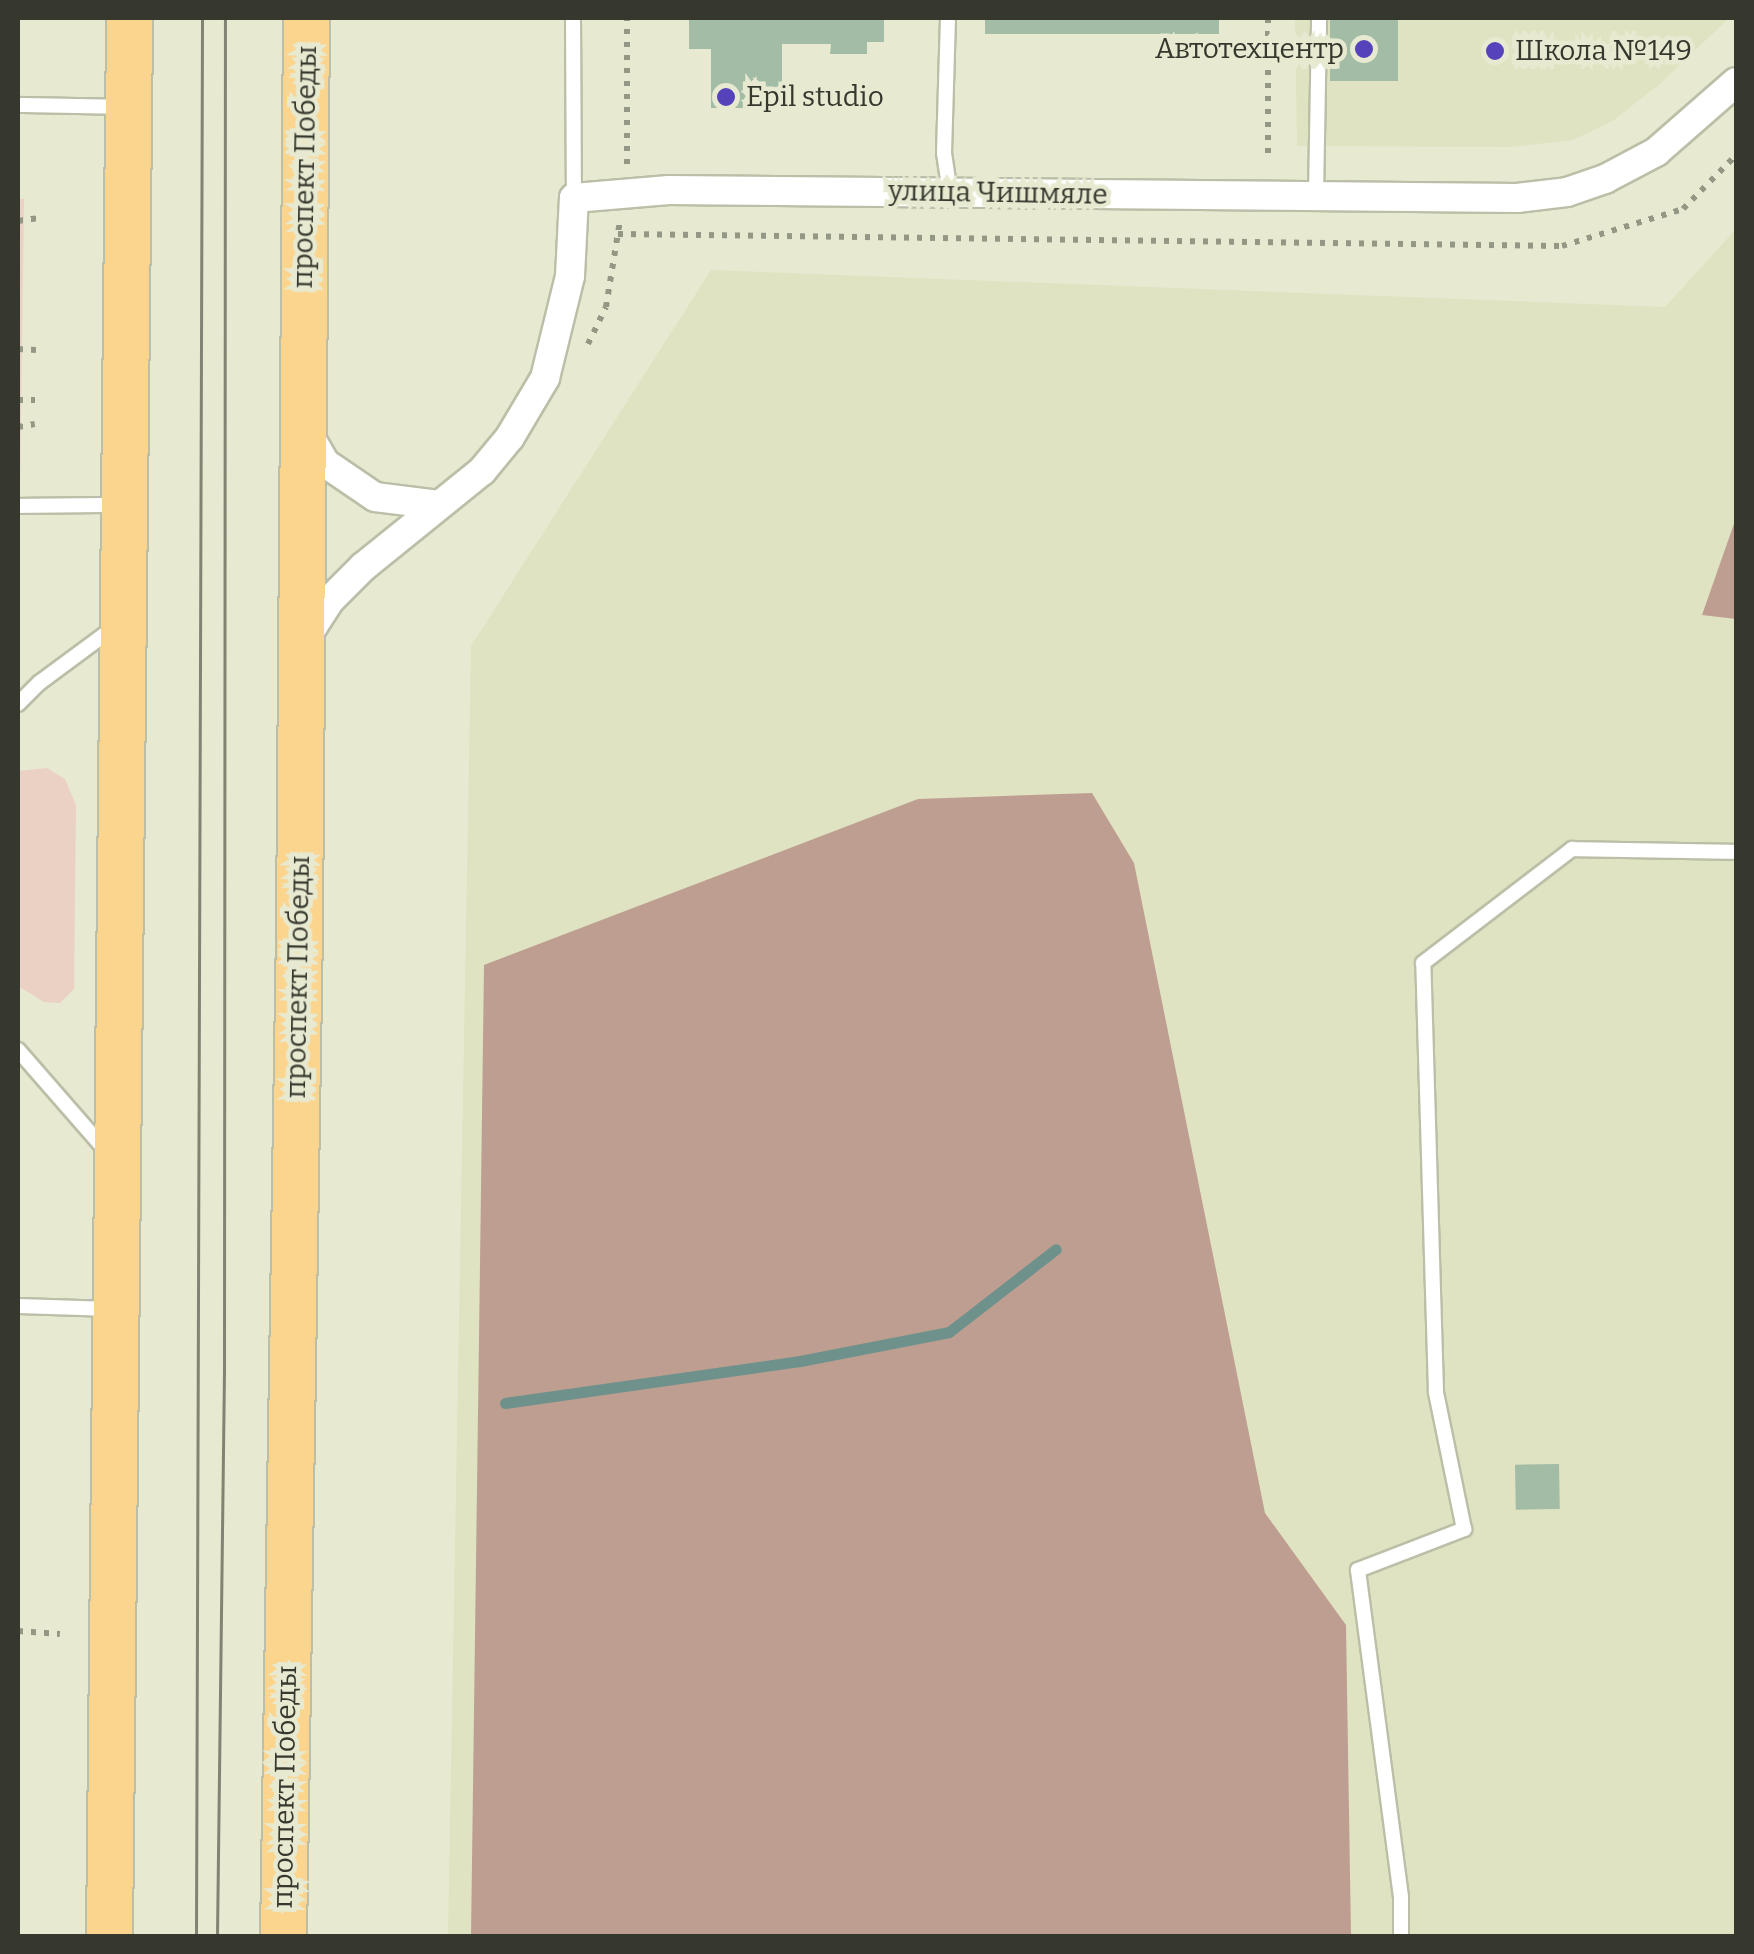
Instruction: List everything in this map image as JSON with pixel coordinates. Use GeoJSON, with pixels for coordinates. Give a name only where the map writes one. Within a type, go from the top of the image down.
{"type":"FeatureCollection","features":[{"type":"Feature","properties":{"kind":"main road"},"geometry":{"type":"LineString","coordinates":[[109,1936],[129,18]]}},
{"type":"Feature","properties":{"kind":"main road","name":"проспект Победы"},"geometry":{"type":"LineString","coordinates":[[283,1936],[306,18]]}},
{"type":"Feature","properties":{"kind":"street","name":"улица Чишмяле"},"geometry":{"type":"LineString","coordinates":[[574,198],[669,190],[1517,198],[1567,192],[1605,179],[1656,152],[1736,82]]}},
{"type":"Feature","properties":{"kind":"street"},"geometry":{"type":"LineString","coordinates":[[300,646],[330,600],[363,567],[491,460],[545,378],[570,276],[574,198]]}},
{"type":"Feature","properties":{"kind":"street"},"geometry":{"type":"LineString","coordinates":[[302,425],[325,463],[375,497],[439,505]]}},
{"type":"Feature","properties":{"kind":"lane"},"geometry":{"type":"LineString","coordinates":[[573,18],[574,198]]}},
{"type":"Feature","properties":{"kind":"lane"},"geometry":{"type":"LineString","coordinates":[[948,18],[944,153],[950,193]]}},
{"type":"Feature","properties":{"kind":"lane"},"geometry":{"type":"LineString","coordinates":[[1316,196],[1318,18]]}},
{"type":"Feature","properties":{"kind":"lane"},"geometry":{"type":"LineString","coordinates":[[18,105],[127,107]]}},
{"type":"Feature","properties":{"kind":"lane"},"geometry":{"type":"LineString","coordinates":[[18,506],[126,505]]}},
{"type":"Feature","properties":{"kind":"lane"},"geometry":{"type":"LineString","coordinates":[[18,704],[39,682],[124,620]]}},
{"type":"Feature","properties":{"kind":"lane"},"geometry":{"type":"LineString","coordinates":[[1401,1936],[1401,1897],[1358,1570],[1464,1529],[1436,1392],[1423,963],[1572,849],[1736,852]]}},
{"type":"Feature","properties":{"kind":"lane"},"geometry":{"type":"LineString","coordinates":[[18,1050],[115,1161]]}},
{"type":"Feature","properties":{"kind":"lane"},"geometry":{"type":"LineString","coordinates":[[18,1306],[114,1309]]}},
{"type":"Feature","properties":{"kind":"path"},"geometry":{"type":"LineString","coordinates":[[1268,18],[1268,158]]}},
{"type":"Feature","properties":{"kind":"path"},"geometry":{"type":"LineString","coordinates":[[618,234],[1562,246],[1683,210],[1736,155]]}},
{"type":"Feature","properties":{"kind":"path"},"geometry":{"type":"LineString","coordinates":[[18,221],[39,218]]}},
{"type":"Feature","properties":{"kind":"path"},"geometry":{"type":"LineString","coordinates":[[18,350],[36,350]]}},
{"type":"Feature","properties":{"kind":"path"},"geometry":{"type":"LineString","coordinates":[[18,400],[35,400]]}},
{"type":"Feature","properties":{"kind":"path"},"geometry":{"type":"LineString","coordinates":[[18,428],[35,424]]}},
{"type":"Feature","properties":{"kind":"path"},"geometry":{"type":"LineString","coordinates":[[18,1631],[60,1634]]}},
{"type":"Feature","properties":{"kind":"shaded area","name":"Школа №149"},"geometry":{"type":"Polygon","coordinates":[[[1295,18],[1729,18],[1661,83],[1614,120],[1573,140],[1511,147],[1297,146],[1295,18]]]}},
{"type":"Feature","properties":{"kind":"shaded area"},"geometry":{"type":"Polygon","coordinates":[[[18,199],[24,199],[20,492],[18,492],[18,199]]]}},
{"type":"Feature","properties":{"kind":"shaded area"},"geometry":{"type":"Polygon","coordinates":[[[1736,229],[1736,1936],[448,1936],[471,646],[711,270],[1665,307],[1736,229]]]}},
{"type":"Feature","properties":{"kind":"shaded area"},"geometry":{"type":"Polygon","coordinates":[[[1736,518],[1736,619],[1702,615],[1736,518]]]}},
{"type":"Feature","properties":{"kind":"shaded area"},"geometry":{"type":"Polygon","coordinates":[[[47,768],[65,779],[76,805],[74,989],[60,1003],[44,1002],[18,986],[18,771],[47,768]]]}},
{"type":"Feature","properties":{"kind":"shaded area"},"geometry":{"type":"Polygon","coordinates":[[[1092,793],[1134,863],[1265,1513],[1346,1625],[1351,1936],[471,1936],[484,965],[918,799],[1092,793]]]}},
{"type":"Feature","properties":{"kind":"building"},"geometry":{"type":"Polygon","coordinates":[[[689,18],[884,18],[884,42],[867,42],[867,54],[830,54],[831,44],[782,44],[782,108],[711,108],[711,49],[689,49],[689,18]]]}},
{"type":"Feature","properties":{"kind":"building"},"geometry":{"type":"Polygon","coordinates":[[[985,18],[1219,18],[1219,34],[985,34],[985,18]]]}},
{"type":"Feature","properties":{"kind":"building","name":"Автотехцентр"},"geometry":{"type":"Polygon","coordinates":[[[1330,18],[1398,18],[1398,81],[1330,81],[1330,18]]]}},
{"type":"Feature","properties":{"kind":"building"},"geometry":{"type":"Polygon","coordinates":[[[1559,1464],[1560,1509],[1516,1510],[1515,1465],[1559,1464]]]}},
{"type":"Feature","properties":{"kind":"waterway"},"geometry":{"type":"LineString","coordinates":[[505,1403],[800,1361],[949,1332],[1056,1249]]}},
{"type":"Feature","properties":{"kind":"tram line"},"geometry":{"type":"LineString","coordinates":[[196,1936],[202,18]]}},
{"type":"Feature","properties":{"kind":"tram line"},"geometry":{"type":"LineString","coordinates":[[217,1936],[224,1370],[225,18]]}},
{"type":"Feature","properties":{"kind":"place","name":"Автотехцентр"},"geometry":{"type":"Point","coordinates":[1364,49]}},
{"type":"Feature","properties":{"kind":"place","name":"Школа №149"},"geometry":{"type":"Point","coordinates":[1495,51]}},
{"type":"Feature","properties":{"kind":"place","name":"Epil studio"},"geometry":{"type":"Point","coordinates":[726,97]}}]}
